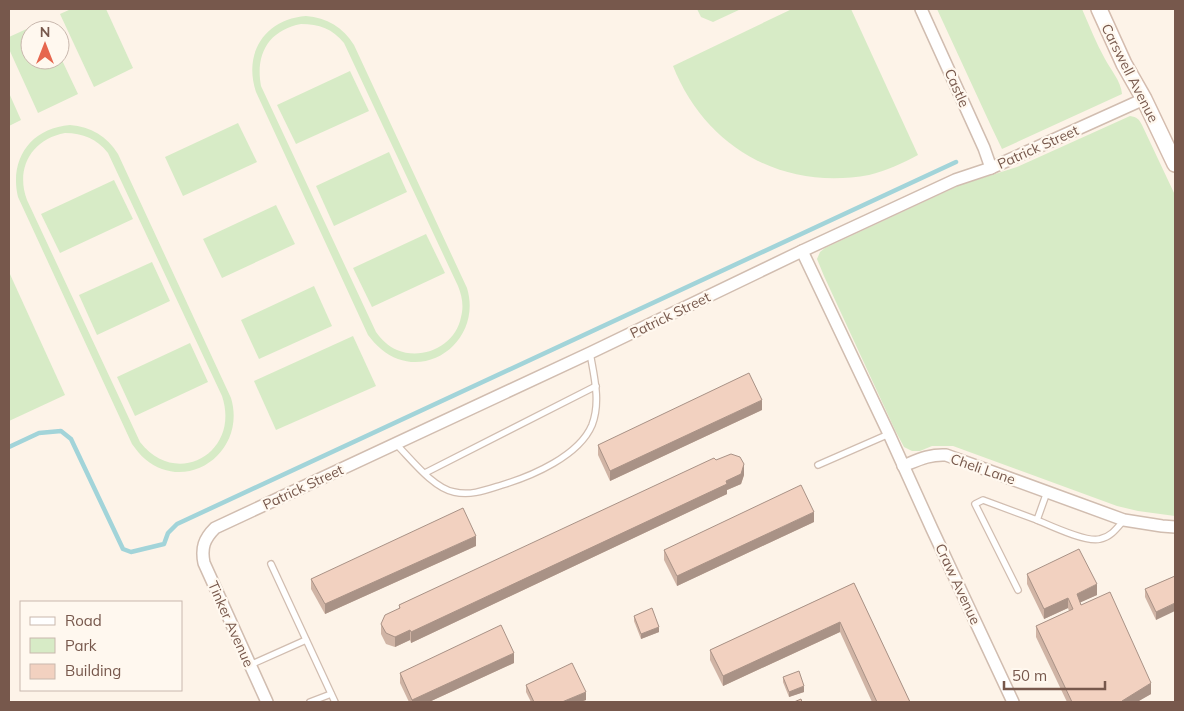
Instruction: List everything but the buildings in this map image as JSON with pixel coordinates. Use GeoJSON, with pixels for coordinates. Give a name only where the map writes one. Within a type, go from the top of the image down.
{"type":"FeatureCollection","features":[{"type":"Feature","properties":{"kind":"street","name":"Castle"},"geometry":{"type":"LineString","coordinates":[[921,9],[984,148],[991,168]]}},
{"type":"Feature","properties":{"kind":"street","name":"Carswell Avenue"},"geometry":{"type":"LineString","coordinates":[[1099,9],[1124,64],[1144,99],[1175,164]]}},
{"type":"Feature","properties":{"kind":"street","name":"Patrick Street"},"geometry":{"type":"LineString","coordinates":[[203,543],[208,535],[220,524],[396,444],[955,180],[991,168],[1144,99]]}},
{"type":"Feature","properties":{"kind":"street"},"geometry":{"type":"LineString","coordinates":[[802,251],[903,466]]}},
{"type":"Feature","properties":{"kind":"street","name":"Cheli Lane"},"geometry":{"type":"LineString","coordinates":[[903,466],[927,457],[936,455],[946,456],[1124,520],[1175,527]]}},
{"type":"Feature","properties":{"kind":"street","name":"Craw Avenue"},"geometry":{"type":"LineString","coordinates":[[903,466],[1009,701]]}},
{"type":"Feature","properties":{"kind":"street","name":"Tinker Avenue"},"geometry":{"type":"LineString","coordinates":[[203,543],[204,563],[267,702]]}},
{"type":"Feature","properties":{"kind":"lane"},"geometry":{"type":"LineString","coordinates":[[396,444],[436,484],[453,492],[475,494],[522,479],[550,466],[573,449],[586,436],[592,424],[596,386],[590,353]]}},
{"type":"Feature","properties":{"kind":"lane"},"geometry":{"type":"LineString","coordinates":[[425,473],[596,386]]}},
{"type":"Feature","properties":{"kind":"lane"},"geometry":{"type":"LineString","coordinates":[[818,465],[889,434]]}},
{"type":"Feature","properties":{"kind":"lane"},"geometry":{"type":"LineString","coordinates":[[1037,520],[1048,492]]}},
{"type":"Feature","properties":{"kind":"lane"},"geometry":{"type":"LineString","coordinates":[[1018,590],[975,504],[983,500],[1087,539],[1100,540],[1114,532],[1124,520]]}},
{"type":"Feature","properties":{"kind":"lane"},"geometry":{"type":"LineString","coordinates":[[271,564],[335,702]]}},
{"type":"Feature","properties":{"kind":"lane"},"geometry":{"type":"LineString","coordinates":[[250,665],[306,640]]}},
{"type":"Feature","properties":{"kind":"lane"},"geometry":{"type":"LineString","coordinates":[[310,702],[331,694]]}},
{"type":"Feature","properties":{"kind":"green space"},"geometry":{"type":"Polygon","coordinates":[[[71,9],[106,9],[133,68],[94,87],[70,35],[70,20],[63,20],[60,14],[71,9]]]}},
{"type":"Feature","properties":{"kind":"green space"},"geometry":{"type":"Polygon","coordinates":[[[697,9],[741,9],[713,22],[701,17],[697,9]]]}},
{"type":"Feature","properties":{"kind":"green space"},"geometry":{"type":"Polygon","coordinates":[[[792,9],[851,9],[918,155],[894,167],[869,175],[837,178],[806,176],[777,169],[750,157],[726,140],[705,119],[687,95],[673,66],[792,9]]]}},
{"type":"Feature","properties":{"kind":"green space"},"geometry":{"type":"Polygon","coordinates":[[[937,9],[1082,9],[1107,63],[1118,80],[1122,94],[1002,149],[937,9]]]}},
{"type":"Feature","properties":{"kind":"green space"},"geometry":{"type":"Polygon","coordinates":[[[306,16],[328,21],[340,28],[354,45],[467,288],[470,307],[466,325],[458,340],[446,352],[431,359],[415,362],[398,359],[381,349],[368,335],[256,92],[253,78],[255,52],[261,40],[269,31],[279,24],[306,16]],[[308,24],[290,27],[280,32],[267,45],[260,64],[261,86],[376,332],[385,342],[397,350],[407,353],[427,352],[445,343],[453,336],[458,327],[462,309],[459,290],[344,43],[330,31],[320,26],[308,24]]]}},
{"type":"Feature","properties":{"kind":"green space"},"geometry":{"type":"Polygon","coordinates":[[[20,32],[20,70],[67,70],[78,94],[38,113],[9,49],[9,37],[20,32]]]}},
{"type":"Feature","properties":{"kind":"green space"},"geometry":{"type":"Polygon","coordinates":[[[350,71],[369,111],[296,144],[277,105],[350,71]]]}},
{"type":"Feature","properties":{"kind":"green space"},"geometry":{"type":"Polygon","coordinates":[[[9,93],[21,120],[9,126],[9,93]]]}},
{"type":"Feature","properties":{"kind":"green space"},"geometry":{"type":"Polygon","coordinates":[[[1130,116],[1136,118],[1141,123],[1175,195],[1175,516],[1117,506],[953,446],[932,446],[920,451],[912,451],[904,447],[817,259],[820,252],[825,248],[960,185],[1017,167],[1130,116]]]}},
{"type":"Feature","properties":{"kind":"green space"},"geometry":{"type":"Polygon","coordinates":[[[238,123],[257,162],[183,196],[165,157],[238,123]]]}},
{"type":"Feature","properties":{"kind":"green space"},"geometry":{"type":"Polygon","coordinates":[[[70,125],[92,130],[104,137],[118,154],[231,398],[234,417],[230,435],[222,450],[210,462],[195,469],[179,472],[162,469],[145,459],[132,444],[18,197],[16,183],[20,158],[34,139],[56,127],[70,125]],[[72,133],[53,136],[35,148],[25,166],[23,177],[27,200],[140,442],[155,456],[171,463],[187,463],[202,458],[214,448],[222,434],[225,416],[222,396],[108,153],[94,141],[72,133]]]}},
{"type":"Feature","properties":{"kind":"green space"},"geometry":{"type":"Polygon","coordinates":[[[389,152],[407,192],[334,226],[316,186],[389,152]]]}},
{"type":"Feature","properties":{"kind":"green space"},"geometry":{"type":"Polygon","coordinates":[[[114,180],[133,219],[60,253],[41,214],[114,180]]]}},
{"type":"Feature","properties":{"kind":"green space"},"geometry":{"type":"Polygon","coordinates":[[[276,205],[295,244],[222,278],[203,239],[276,205]]]}},
{"type":"Feature","properties":{"kind":"green space"},"geometry":{"type":"Polygon","coordinates":[[[426,234],[445,273],[372,307],[353,268],[426,234]]]}},
{"type":"Feature","properties":{"kind":"green space"},"geometry":{"type":"Polygon","coordinates":[[[152,262],[170,301],[97,335],[79,295],[152,262]]]}},
{"type":"Feature","properties":{"kind":"green space"},"geometry":{"type":"Polygon","coordinates":[[[9,272],[65,395],[9,421],[9,272]]]}},
{"type":"Feature","properties":{"kind":"green space"},"geometry":{"type":"Polygon","coordinates":[[[314,286],[332,326],[259,359],[241,320],[314,286]]]}},
{"type":"Feature","properties":{"kind":"green space"},"geometry":{"type":"Polygon","coordinates":[[[353,336],[376,386],[276,430],[254,381],[353,336]]]}},
{"type":"Feature","properties":{"kind":"green space"},"geometry":{"type":"Polygon","coordinates":[[[190,343],[208,382],[135,416],[117,377],[190,343]]]}},
{"type":"Feature","properties":{"kind":"waterway"},"geometry":{"type":"LineString","coordinates":[[9,447],[39,433],[61,431],[71,439],[123,549],[131,552],[164,544],[168,533],[177,524],[956,162]]}}]}
